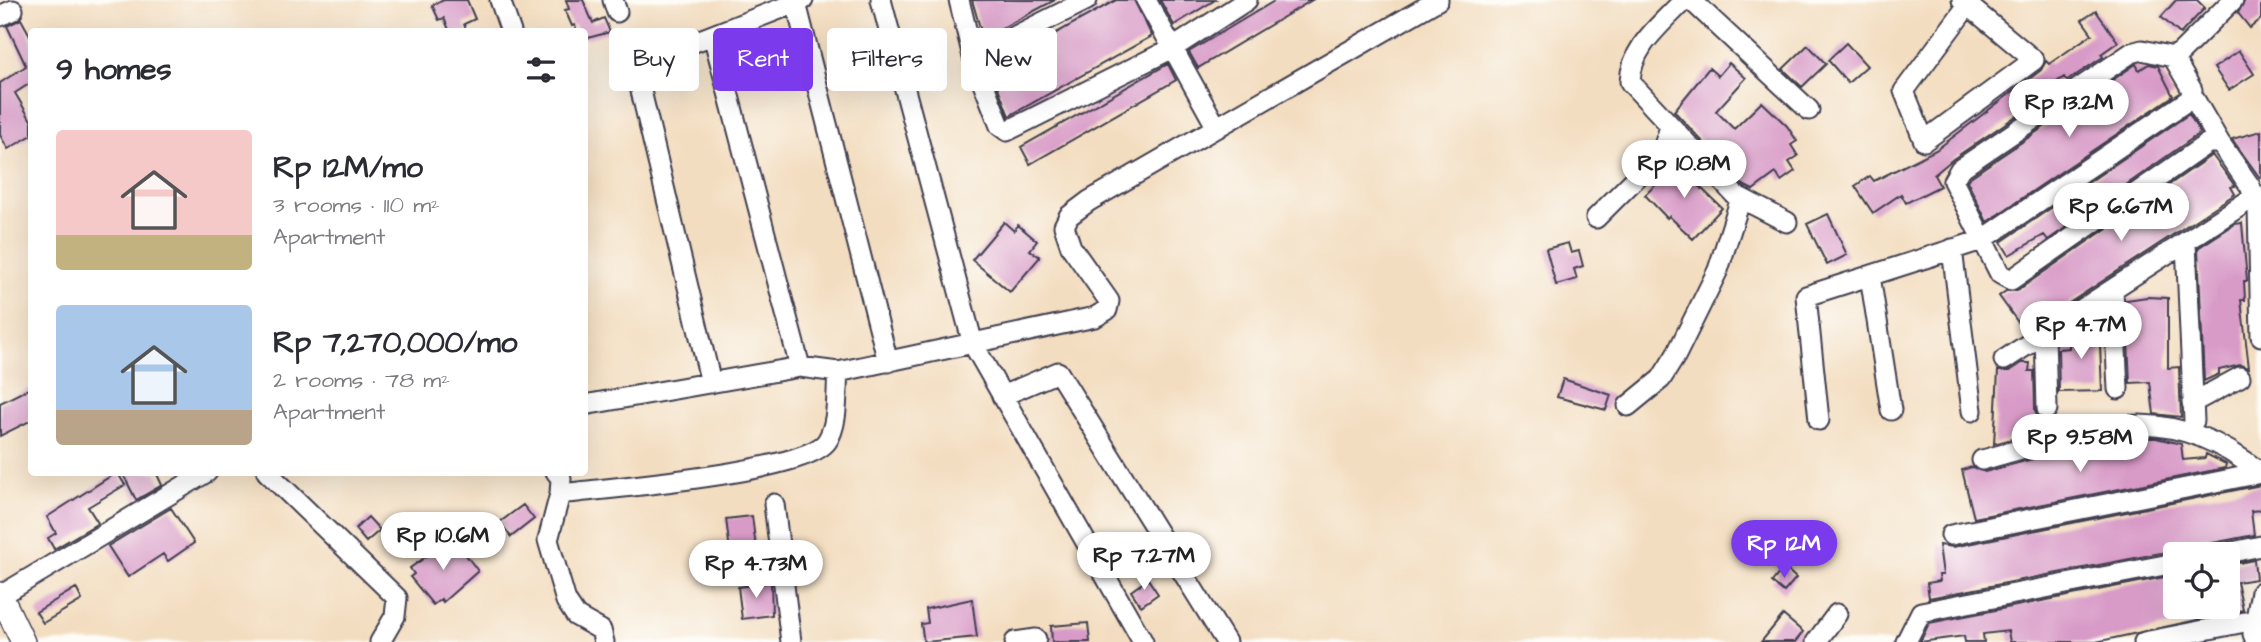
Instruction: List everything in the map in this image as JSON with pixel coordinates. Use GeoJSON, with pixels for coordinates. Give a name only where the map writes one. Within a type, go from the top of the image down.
{"type":"FeatureCollection","features":[{"type":"Feature","properties":{"kind":"main road"},"geometry":{"type":"LineString","coordinates":[[0,596],[23,642]]}},
{"type":"Feature","properties":{"kind":"street"},"geometry":{"type":"LineString","coordinates":[[500,0],[510,28]]}},
{"type":"Feature","properties":{"kind":"street"},"geometry":{"type":"LineString","coordinates":[[881,0],[973,344],[1143,642]]}},
{"type":"Feature","properties":{"kind":"street"},"geometry":{"type":"LineString","coordinates":[[959,0],[966,28]]}},
{"type":"Feature","properties":{"kind":"street"},"geometry":{"type":"LineString","coordinates":[[1031,28],[1087,0]]}},
{"type":"Feature","properties":{"kind":"street"},"geometry":{"type":"LineString","coordinates":[[1146,0],[1217,128]]}},
{"type":"Feature","properties":{"kind":"street"},"geometry":{"type":"LineString","coordinates":[[986,91],[1000,126],[1007,131],[1172,48],[1247,0]]}},
{"type":"Feature","properties":{"kind":"street"},"geometry":{"type":"LineString","coordinates":[[588,404],[800,367],[838,372],[1095,317],[1107,310],[1109,301],[1071,247],[1064,226],[1069,216],[1088,201],[1438,0]]}},
{"type":"Feature","properties":{"kind":"street"},"geometry":{"type":"LineString","coordinates":[[1684,0],[1637,50],[1630,63],[1630,82],[1670,127],[1741,198],[1787,222]]}},
{"type":"Feature","properties":{"kind":"street"},"geometry":{"type":"LineString","coordinates":[[1691,0],[1809,110]]}},
{"type":"Feature","properties":{"kind":"street"},"geometry":{"type":"LineString","coordinates":[[2173,57],[2233,0]]}},
{"type":"Feature","properties":{"kind":"street"},"geometry":{"type":"LineString","coordinates":[[731,28],[799,1],[888,362]]}},
{"type":"Feature","properties":{"kind":"street"},"geometry":{"type":"LineString","coordinates":[[1965,3],[2034,60],[1924,141],[1904,91],[1965,3]]}},
{"type":"Feature","properties":{"kind":"street"},"geometry":{"type":"LineString","coordinates":[[711,383],[639,75],[640,67],[648,60],[713,35]]}},
{"type":"Feature","properties":{"kind":"street"},"geometry":{"type":"LineString","coordinates":[[2173,57],[2142,50],[2131,53],[1960,169],[1953,181],[1955,188],[2000,274],[2011,280],[2018,277],[2208,143],[2220,143]]}},
{"type":"Feature","properties":{"kind":"street"},"geometry":{"type":"LineString","coordinates":[[2173,57],[2220,143],[2225,146],[2258,196],[2261,336]]}},
{"type":"Feature","properties":{"kind":"street"},"geometry":{"type":"LineString","coordinates":[[728,91],[800,367]]}},
{"type":"Feature","properties":{"kind":"street"},"geometry":{"type":"LineString","coordinates":[[1819,420],[1805,296],[1982,240],[2186,103],[2192,95]]}},
{"type":"Feature","properties":{"kind":"street"},"geometry":{"type":"LineString","coordinates":[[1596,218],[1662,152],[1670,127]]}},
{"type":"Feature","properties":{"kind":"street"},"geometry":{"type":"LineString","coordinates":[[2004,360],[2258,196]]}},
{"type":"Feature","properties":{"kind":"street"},"geometry":{"type":"LineString","coordinates":[[1628,406],[1661,379],[1676,355],[1718,270],[1741,198]]}},
{"type":"Feature","properties":{"kind":"street"},"geometry":{"type":"LineString","coordinates":[[2186,243],[2193,412],[2240,377]]}},
{"type":"Feature","properties":{"kind":"street"},"geometry":{"type":"LineString","coordinates":[[1952,249],[1972,411]]}},
{"type":"Feature","properties":{"kind":"street"},"geometry":{"type":"LineString","coordinates":[[1870,275],[1891,410]]}},
{"type":"Feature","properties":{"kind":"street"},"geometry":{"type":"LineString","coordinates":[[2113,290],[2118,389]]}},
{"type":"Feature","properties":{"kind":"street"},"geometry":{"type":"LineString","coordinates":[[2045,334],[2047,409]]}},
{"type":"Feature","properties":{"kind":"street"},"geometry":{"type":"LineString","coordinates":[[604,642],[601,630],[576,615],[566,601],[548,540],[559,479],[728,473],[806,456],[827,442],[835,419],[838,372]]}},
{"type":"Feature","properties":{"kind":"street"},"geometry":{"type":"LineString","coordinates":[[1002,396],[1058,372],[1226,642]]}},
{"type":"Feature","properties":{"kind":"street"},"geometry":{"type":"LineString","coordinates":[[1982,460],[2109,427],[2151,424],[2196,434],[2236,454],[2261,473]]}},
{"type":"Feature","properties":{"kind":"street"},"geometry":{"type":"LineString","coordinates":[[1951,535],[2261,473]]}},
{"type":"Feature","properties":{"kind":"street"},"geometry":{"type":"LineString","coordinates":[[0,596],[200,476]]}},
{"type":"Feature","properties":{"kind":"street"},"geometry":{"type":"LineString","coordinates":[[271,476],[397,598],[396,616],[380,642]]}},
{"type":"Feature","properties":{"kind":"street"},"geometry":{"type":"LineString","coordinates":[[774,504],[790,642]]}},
{"type":"Feature","properties":{"kind":"street"},"geometry":{"type":"LineString","coordinates":[[2240,550],[2261,546]]}},
{"type":"Feature","properties":{"kind":"street"},"geometry":{"type":"LineString","coordinates":[[1906,642],[1921,612],[2163,565]]}},
{"type":"Feature","properties":{"kind":"street"},"geometry":{"type":"LineString","coordinates":[[2256,642],[2255,620],[2261,592]]}},
{"type":"Feature","properties":{"kind":"street"},"geometry":{"type":"LineString","coordinates":[[1816,642],[1837,614]]}},
{"type":"Feature","properties":{"kind":"street"},"geometry":{"type":"LineString","coordinates":[[2144,642],[2255,620]]}},
{"type":"Feature","properties":{"kind":"street"},"geometry":{"type":"LineString","coordinates":[[1015,642],[1036,639]]}},
{"type":"Feature","properties":{"kind":"building"},"geometry":{"type":"Polygon","coordinates":[[[444,0],[467,0],[475,19],[464,24],[466,28],[448,28],[444,18],[439,20],[432,5],[444,0]]]}},
{"type":"Feature","properties":{"kind":"building"},"geometry":{"type":"Polygon","coordinates":[[[566,0],[583,0],[593,23],[604,18],[609,32],[588,38],[588,28],[572,26],[565,10],[569,9],[566,0]]]}},
{"type":"Feature","properties":{"kind":"building"},"geometry":{"type":"Polygon","coordinates":[[[972,0],[1055,0],[1002,28],[980,28],[972,0]]]}},
{"type":"Feature","properties":{"kind":"building"},"geometry":{"type":"Polygon","coordinates":[[[1116,0],[1134,0],[1152,36],[1057,89],[1057,33],[1116,0]]]}},
{"type":"Feature","properties":{"kind":"building"},"geometry":{"type":"Polygon","coordinates":[[[1160,0],[1215,0],[1174,25],[1160,0]]]}},
{"type":"Feature","properties":{"kind":"building"},"geometry":{"type":"Polygon","coordinates":[[[1276,0],[1312,0],[1198,68],[1189,52],[1276,0]]]}},
{"type":"Feature","properties":{"kind":"building"},"geometry":{"type":"Polygon","coordinates":[[[2176,0],[2197,0],[2205,8],[2180,34],[2161,17],[2176,0]]]}},
{"type":"Feature","properties":{"kind":"building"},"geometry":{"type":"Polygon","coordinates":[[[2245,0],[2261,0],[2261,19],[2250,28],[2238,13],[2245,0]]]}},
{"type":"Feature","properties":{"kind":"building"},"geometry":{"type":"Polygon","coordinates":[[[2096,11],[2118,42],[2101,54],[2103,57],[2067,81],[2064,77],[2044,91],[2047,95],[1953,159],[1934,175],[1940,186],[1906,203],[1901,194],[1873,213],[1855,186],[1870,176],[1874,181],[1936,150],[2041,70],[2046,61],[2049,64],[2092,34],[2082,20],[2096,11]]]}},
{"type":"Feature","properties":{"kind":"building"},"geometry":{"type":"Polygon","coordinates":[[[21,19],[28,32],[28,85],[15,93],[28,115],[28,137],[8,149],[0,135],[0,83],[26,66],[7,26],[21,19]]]}},
{"type":"Feature","properties":{"kind":"building"},"geometry":{"type":"Polygon","coordinates":[[[1846,43],[1867,66],[1848,83],[1828,60],[1846,43]]]}},
{"type":"Feature","properties":{"kind":"building"},"geometry":{"type":"Polygon","coordinates":[[[1808,45],[1826,64],[1802,87],[1783,69],[1808,45]]]}},
{"type":"Feature","properties":{"kind":"building"},"geometry":{"type":"Polygon","coordinates":[[[2239,51],[2254,74],[2229,90],[2214,68],[2239,51]]]}},
{"type":"Feature","properties":{"kind":"building"},"geometry":{"type":"Polygon","coordinates":[[[1729,63],[1746,78],[1716,111],[1734,129],[1762,102],[1787,126],[1797,141],[1791,145],[1798,156],[1789,162],[1795,171],[1781,181],[1776,173],[1753,190],[1743,185],[1674,111],[1709,68],[1718,76],[1729,63]]]}},
{"type":"Feature","properties":{"kind":"building"},"geometry":{"type":"Polygon","coordinates":[[[1168,64],[1176,80],[1030,164],[1021,147],[1168,64]]]}},
{"type":"Feature","properties":{"kind":"building"},"geometry":{"type":"Polygon","coordinates":[[[2136,64],[2139,70],[2149,64],[2158,66],[2173,96],[1987,222],[1967,181],[1969,178],[2136,64]]]}},
{"type":"Feature","properties":{"kind":"building"},"geometry":{"type":"Polygon","coordinates":[[[999,91],[1054,91],[1009,116],[999,91]]]}},
{"type":"Feature","properties":{"kind":"building"},"geometry":{"type":"Polygon","coordinates":[[[2189,114],[2200,133],[2048,240],[2044,235],[2009,255],[2001,242],[2189,114]]]}},
{"type":"Feature","properties":{"kind":"building"},"geometry":{"type":"Polygon","coordinates":[[[2261,131],[2261,178],[2260,178],[2232,139],[2261,131]]]}},
{"type":"Feature","properties":{"kind":"building"},"geometry":{"type":"Polygon","coordinates":[[[2212,155],[2235,186],[2231,187],[2235,194],[2025,332],[1999,296],[2006,291],[2018,290],[2212,155]]]}},
{"type":"Feature","properties":{"kind":"building"},"geometry":{"type":"Polygon","coordinates":[[[1684,158],[1694,169],[1690,172],[1702,185],[1700,187],[1722,208],[1693,239],[1645,195],[1684,158]]]}},
{"type":"Feature","properties":{"kind":"building"},"geometry":{"type":"Polygon","coordinates":[[[1828,214],[1847,255],[1827,265],[1807,224],[1828,214]]]}},
{"type":"Feature","properties":{"kind":"building"},"geometry":{"type":"Polygon","coordinates":[[[1004,222],[1014,231],[1018,225],[1037,241],[1030,250],[1040,257],[1010,292],[972,260],[1004,222]]]}},
{"type":"Feature","properties":{"kind":"building"},"geometry":{"type":"Polygon","coordinates":[[[2242,223],[2247,281],[2244,281],[2245,300],[2241,300],[2249,368],[2240,365],[2219,370],[2219,374],[2204,381],[2198,248],[2235,224],[2242,223]]]}},
{"type":"Feature","properties":{"kind":"building"},"geometry":{"type":"Polygon","coordinates":[[[1568,243],[1571,253],[1579,251],[1583,266],[1574,269],[1577,279],[1556,285],[1546,249],[1568,243]]]}},
{"type":"Feature","properties":{"kind":"building"},"geometry":{"type":"Polygon","coordinates":[[[2168,298],[2168,368],[2179,367],[2181,417],[2154,414],[2150,382],[2130,383],[2126,300],[2168,298]]]}},
{"type":"Feature","properties":{"kind":"building"},"geometry":{"type":"Polygon","coordinates":[[[2083,323],[2099,323],[2102,391],[2059,392],[2058,349],[2069,348],[2069,332],[2083,323]]]}},
{"type":"Feature","properties":{"kind":"building"},"geometry":{"type":"Polygon","coordinates":[[[2022,363],[2030,363],[2029,371],[2034,371],[2035,410],[2037,416],[2046,421],[2047,429],[1994,444],[1998,371],[2010,371],[2022,363]]]}},
{"type":"Feature","properties":{"kind":"building"},"geometry":{"type":"Polygon","coordinates":[[[1563,379],[1611,395],[1606,410],[1557,397],[1563,379]]]}},
{"type":"Feature","properties":{"kind":"building"},"geometry":{"type":"Polygon","coordinates":[[[28,389],[28,422],[0,436],[0,403],[28,389]]]}},
{"type":"Feature","properties":{"kind":"building"},"geometry":{"type":"Polygon","coordinates":[[[2156,438],[2181,444],[2183,460],[2205,458],[2206,454],[2226,464],[2225,468],[1974,518],[1962,470],[1972,467],[1985,472],[2095,442],[2156,438]]]}},
{"type":"Feature","properties":{"kind":"building"},"geometry":{"type":"Polygon","coordinates":[[[111,476],[119,476],[125,485],[88,507],[98,523],[54,549],[48,538],[56,533],[47,517],[111,476]]]}},
{"type":"Feature","properties":{"kind":"building"},"geometry":{"type":"Polygon","coordinates":[[[124,476],[158,476],[162,485],[136,500],[124,476]]]}},
{"type":"Feature","properties":{"kind":"building"},"geometry":{"type":"Polygon","coordinates":[[[2261,485],[2261,510],[2251,511],[2254,535],[2218,542],[2163,542],[2163,553],[1929,598],[1927,583],[1940,581],[1939,575],[1943,575],[1939,545],[1953,547],[2261,485]]]}},
{"type":"Feature","properties":{"kind":"building"},"geometry":{"type":"Polygon","coordinates":[[[523,505],[534,519],[511,537],[500,522],[523,505]]]}},
{"type":"Feature","properties":{"kind":"building"},"geometry":{"type":"Polygon","coordinates":[[[171,508],[194,543],[168,561],[163,554],[128,577],[108,546],[171,508]]]}},
{"type":"Feature","properties":{"kind":"building"},"geometry":{"type":"Polygon","coordinates":[[[752,516],[757,556],[731,559],[726,519],[752,516]]]}},
{"type":"Feature","properties":{"kind":"building"},"geometry":{"type":"Polygon","coordinates":[[[368,517],[380,530],[366,542],[355,529],[368,517]]]}},
{"type":"Feature","properties":{"kind":"building"},"geometry":{"type":"Polygon","coordinates":[[[453,538],[478,571],[443,602],[441,599],[433,605],[410,577],[414,574],[410,568],[453,538]]]}},
{"type":"Feature","properties":{"kind":"building"},"geometry":{"type":"Polygon","coordinates":[[[2254,560],[2256,579],[2240,582],[2240,563],[2254,560]]]}},
{"type":"Feature","properties":{"kind":"building"},"geometry":{"type":"Polygon","coordinates":[[[1784,567],[1796,578],[1784,592],[1772,582],[1784,567]]]}},
{"type":"Feature","properties":{"kind":"building"},"geometry":{"type":"Polygon","coordinates":[[[2163,577],[2163,619],[2202,619],[2096,642],[2010,642],[2008,631],[1983,634],[1984,642],[1965,642],[1964,636],[1920,642],[1929,623],[2163,577]]]}},
{"type":"Feature","properties":{"kind":"building"},"geometry":{"type":"Polygon","coordinates":[[[1148,579],[1158,594],[1141,606],[1131,591],[1148,579]]]}},
{"type":"Feature","properties":{"kind":"building"},"geometry":{"type":"Polygon","coordinates":[[[771,582],[772,615],[742,619],[738,587],[771,582]]]}},
{"type":"Feature","properties":{"kind":"building"},"geometry":{"type":"Polygon","coordinates":[[[76,588],[82,600],[43,623],[36,612],[76,588]]]}},
{"type":"Feature","properties":{"kind":"building"},"geometry":{"type":"Polygon","coordinates":[[[972,599],[977,637],[924,642],[921,624],[928,623],[926,609],[972,599]]]}},
{"type":"Feature","properties":{"kind":"building"},"geometry":{"type":"Polygon","coordinates":[[[1783,615],[1803,632],[1795,642],[1761,642],[1783,615]]]}},
{"type":"Feature","properties":{"kind":"building"},"geometry":{"type":"Polygon","coordinates":[[[1088,623],[1090,642],[1052,642],[1051,626],[1088,623]]]}}]}
